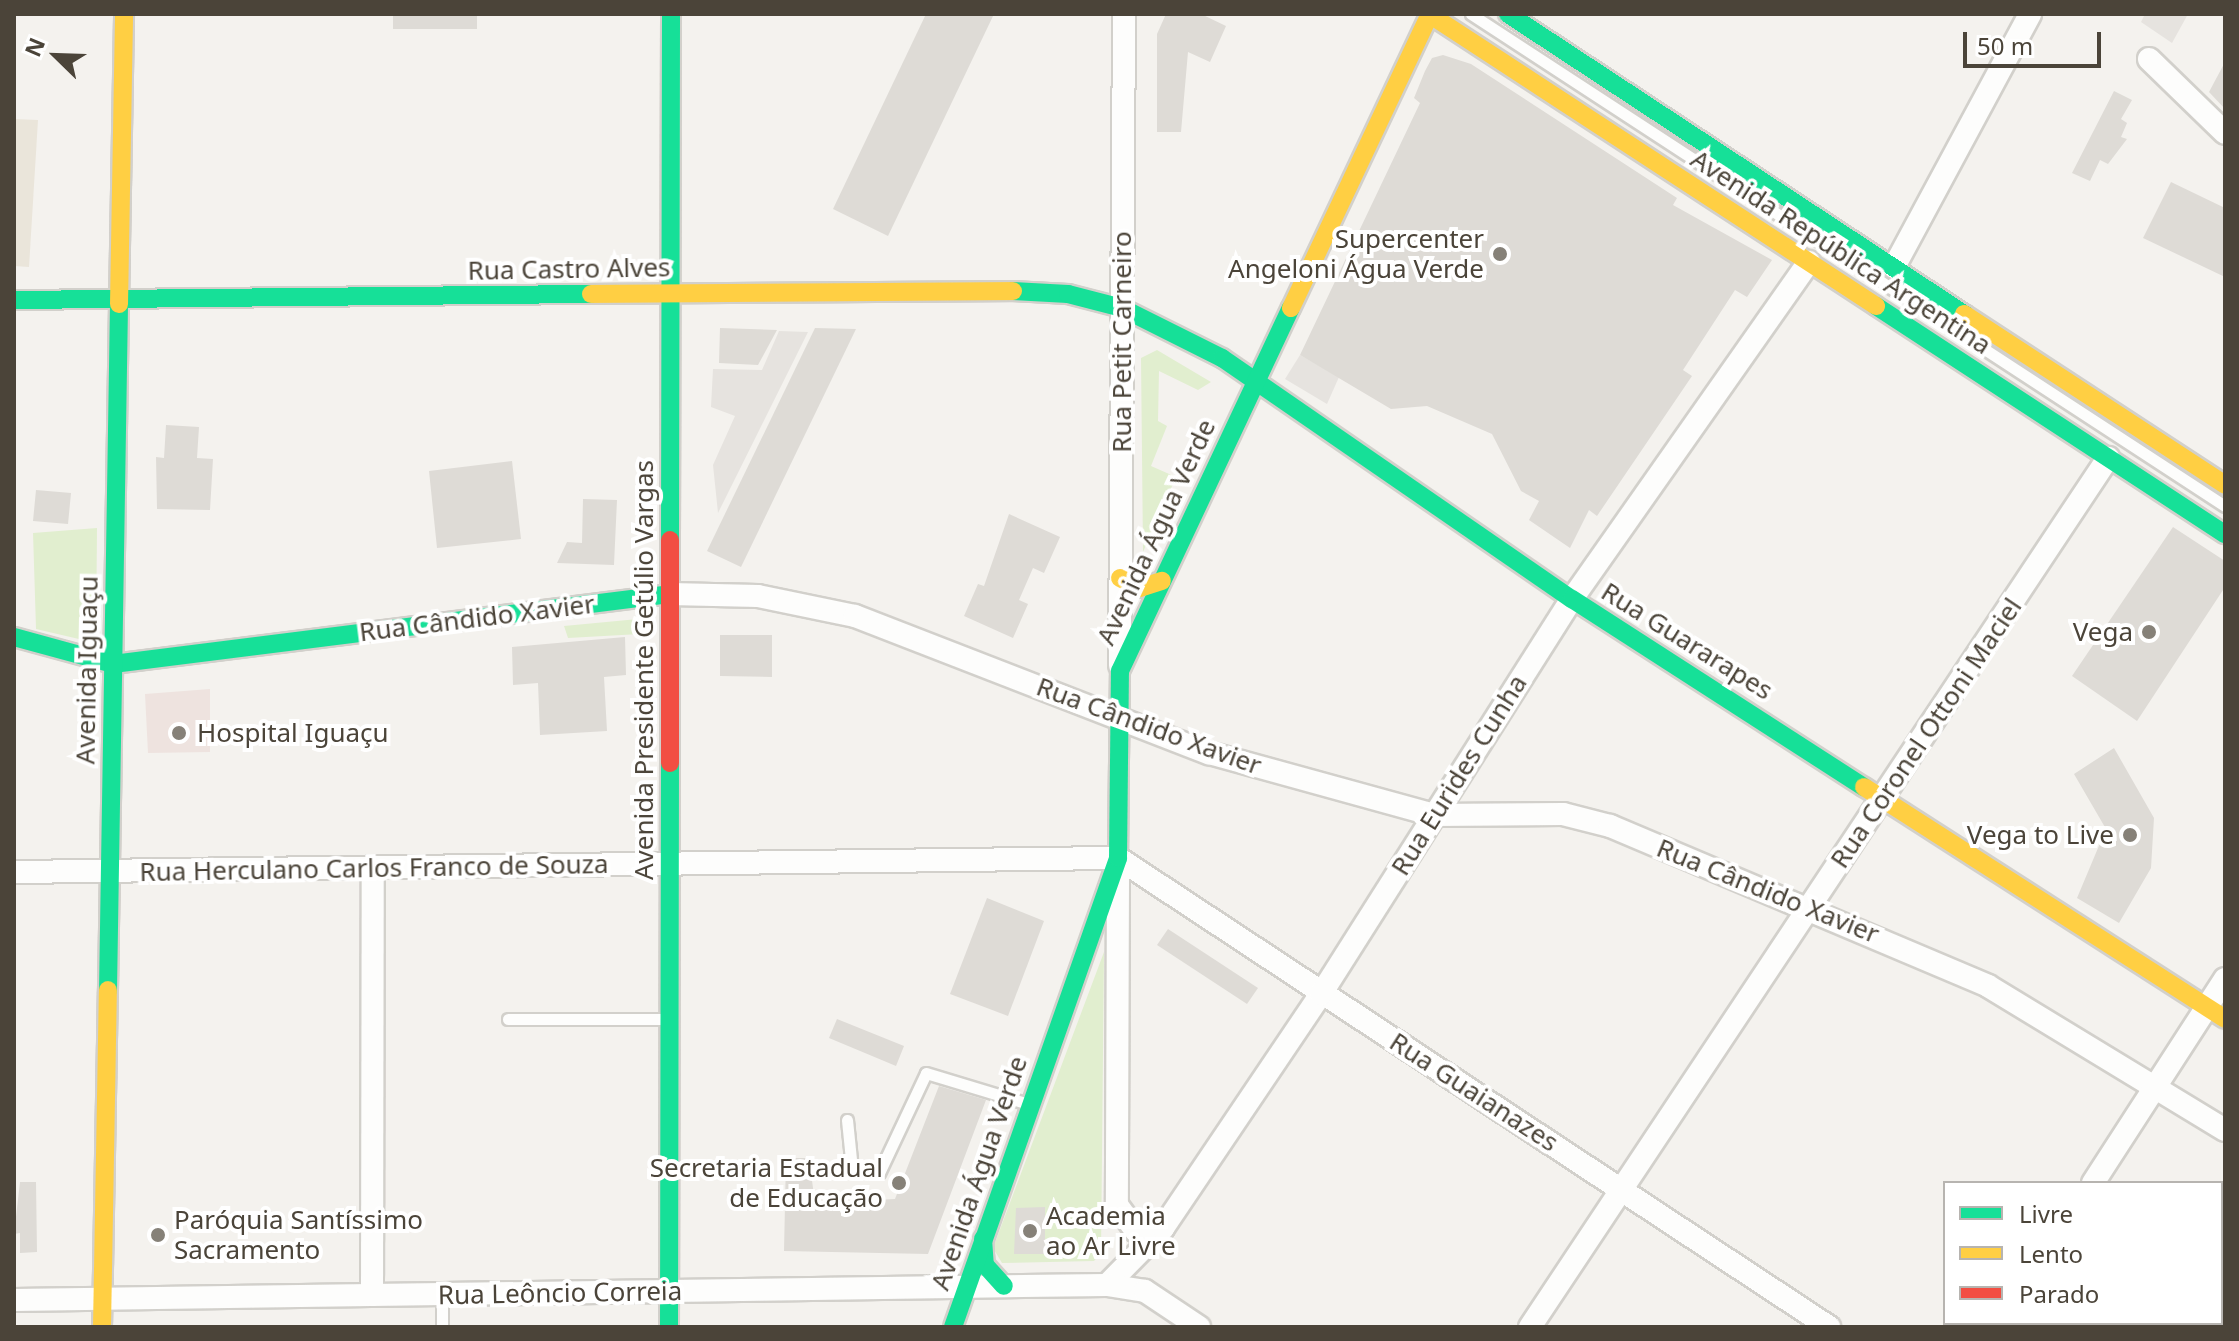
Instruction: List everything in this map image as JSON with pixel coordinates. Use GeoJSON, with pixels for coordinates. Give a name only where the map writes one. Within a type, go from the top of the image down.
{"type":"FeatureCollection","features":[{"type":"Feature","properties":{"kind":"main road","name":"Avenida Iguaçu"},"geometry":{"type":"LineString","coordinates":[[102,1327],[124,14]]}},
{"type":"Feature","properties":{"kind":"main road","name":"Avenida Presidente Getúlio Vargas"},"geometry":{"type":"LineString","coordinates":[[669,1327],[671,14]]}},
{"type":"Feature","properties":{"kind":"main road","name":"Avenida República Argentina"},"geometry":{"type":"LineString","coordinates":[[1429,14],[2225,534]]}},
{"type":"Feature","properties":{"kind":"main road","name":"Avenida Água Verde"},"geometry":{"type":"LineString","coordinates":[[953,1327],[1118,858],[1120,671],[1429,14]]}},
{"type":"Feature","properties":{"kind":"main road","name":"Avenida República Argentina"},"geometry":{"type":"LineString","coordinates":[[1508,14],[2225,485]]}},
{"type":"Feature","properties":{"kind":"main road","name":"Rua Castro Alves"},"geometry":{"type":"LineString","coordinates":[[14,300],[1036,291],[1122,308]]}},
{"type":"Feature","properties":{"kind":"main road","name":"Rua Guararapes"},"geometry":{"type":"LineString","coordinates":[[1122,308],[1257,380],[1572,599],[2216,1013]]}},
{"type":"Feature","properties":{"kind":"main road"},"geometry":{"type":"LineString","coordinates":[[1120,578],[1140,588],[1162,581]]}},
{"type":"Feature","properties":{"kind":"main road","name":"Rua Cândido Xavier"},"geometry":{"type":"LineString","coordinates":[[14,637],[113,664],[670,594]]}},
{"type":"Feature","properties":{"kind":"main road"},"geometry":{"type":"LineString","coordinates":[[983,1237],[985,1265],[1004,1286]]}},
{"type":"Feature","properties":{"kind":"street","name":"Rua Petit Carneiro"},"geometry":{"type":"LineString","coordinates":[[1120,671],[1124,14]]}},
{"type":"Feature","properties":{"kind":"street"},"geometry":{"type":"LineString","coordinates":[[1894,267],[2030,14]]}},
{"type":"Feature","properties":{"kind":"street"},"geometry":{"type":"LineString","coordinates":[[2149,59],[2225,133]]}},
{"type":"Feature","properties":{"kind":"street","name":"Rua Eurides Cunha"},"geometry":{"type":"LineString","coordinates":[[1107,1285],[1163,1228],[1321,994],[1572,599],[1809,262]]}},
{"type":"Feature","properties":{"kind":"street","name":"Rua Coronel Ottoni Maciel"},"geometry":{"type":"LineString","coordinates":[[1530,1327],[2108,458]]}},
{"type":"Feature","properties":{"kind":"street","name":"Rua Cândido Xavier"},"geometry":{"type":"LineString","coordinates":[[670,594],[758,596],[844,613],[1119,715],[1209,753],[1434,815],[1586,819],[1810,907],[1988,986],[2156,1085],[2225,1130]]}},
{"type":"Feature","properties":{"kind":"street"},"geometry":{"type":"LineString","coordinates":[[1118,858],[1117,1205],[1136,1231],[1163,1228]]}},
{"type":"Feature","properties":{"kind":"street","name":"Rua Herculano Carlos Franco de Souza"},"geometry":{"type":"LineString","coordinates":[[14,872],[1118,858]]}},
{"type":"Feature","properties":{"kind":"street","name":"Rua Guaianazes"},"geometry":{"type":"LineString","coordinates":[[1118,858],[1321,994],[1622,1187],[1829,1327]]}},
{"type":"Feature","properties":{"kind":"street"},"geometry":{"type":"LineString","coordinates":[[372,1295],[373,868]]}},
{"type":"Feature","properties":{"kind":"street"},"geometry":{"type":"LineString","coordinates":[[2094,1181],[2156,1085],[2216,1013],[2225,979]]}},
{"type":"Feature","properties":{"kind":"street","name":"Rua Leôncio Correia"},"geometry":{"type":"LineString","coordinates":[[14,1300],[1107,1285],[1145,1291],[1199,1327]]}},
{"type":"Feature","properties":{"kind":"lane"},"geometry":{"type":"LineString","coordinates":[[1471,14],[2225,506]]}},
{"type":"Feature","properties":{"kind":"lane"},"geometry":{"type":"LineString","coordinates":[[508,1019],[669,1019]]}},
{"type":"Feature","properties":{"kind":"lane"},"geometry":{"type":"LineString","coordinates":[[847,1120],[852,1169],[879,1173],[926,1073],[1030,1104]]}},
{"type":"Feature","properties":{"kind":"lane"},"geometry":{"type":"LineString","coordinates":[[442,1294],[442,1327]]}},
{"type":"Feature","properties":{"kind":"shaded area"},"geometry":{"type":"Polygon","coordinates":[[[2145,14],[2188,14],[2172,43],[2141,22],[2145,14]]]}},
{"type":"Feature","properties":{"kind":"shaded area"},"geometry":{"type":"Polygon","coordinates":[[[14,119],[38,120],[29,267],[14,266],[14,119]]]}},
{"type":"Feature","properties":{"kind":"shaded area"},"geometry":{"type":"Polygon","coordinates":[[[779,331],[808,332],[718,513],[713,465],[735,416],[711,407],[713,369],[762,370],[779,331]]]}},
{"type":"Feature","properties":{"kind":"shaded area"},"geometry":{"type":"Polygon","coordinates":[[[1300,355],[1339,377],[1327,404],[1285,379],[1300,355]]]}},
{"type":"Feature","properties":{"kind":"shaded area","name":"Hospital Iguaçu"},"geometry":{"type":"Polygon","coordinates":[[[210,689],[210,752],[148,753],[145,694],[210,689]]]}},
{"type":"Feature","properties":{"kind":"green space"},"geometry":{"type":"Polygon","coordinates":[[[1157,350],[1211,382],[1198,390],[1159,371],[1158,421],[1167,426],[1151,466],[1176,477],[1143,552],[1141,358],[1157,350]]]}},
{"type":"Feature","properties":{"kind":"green space"},"geometry":{"type":"Polygon","coordinates":[[[97,528],[96,643],[36,629],[33,533],[97,528]]]}},
{"type":"Feature","properties":{"kind":"green space"},"geometry":{"type":"Polygon","coordinates":[[[638,619],[640,634],[568,638],[564,626],[638,619]]]}},
{"type":"Feature","properties":{"kind":"green space"},"geometry":{"type":"Polygon","coordinates":[[[1104,952],[1101,1253],[1094,1261],[1002,1263],[993,1248],[1104,952]]]}},
{"type":"Feature","properties":{"kind":"building"},"geometry":{"type":"Polygon","coordinates":[[[393,14],[477,14],[477,29],[393,29],[393,14]]]}},
{"type":"Feature","properties":{"kind":"building"},"geometry":{"type":"Polygon","coordinates":[[[926,14],[994,14],[888,236],[833,209],[926,14]]]}},
{"type":"Feature","properties":{"kind":"building"},"geometry":{"type":"Polygon","coordinates":[[[1166,14],[1201,14],[1226,26],[1210,62],[1188,52],[1181,132],[1157,132],[1157,34],[1166,14]]]}},
{"type":"Feature","properties":{"kind":"building","name":"Supercenter Angeloni Água Verde"},"geometry":{"type":"Polygon","coordinates":[[[1443,55],[1471,64],[1677,198],[1673,205],[1772,260],[1747,297],[1735,290],[1683,370],[1692,376],[1597,516],[1589,510],[1570,548],[1529,520],[1539,501],[1521,491],[1492,434],[1427,406],[1391,409],[1300,355],[1420,103],[1414,98],[1425,71],[1432,58],[1443,55]]]}},
{"type":"Feature","properties":{"kind":"building"},"geometry":{"type":"Polygon","coordinates":[[[2225,62],[2225,109],[2209,92],[2225,62]]]}},
{"type":"Feature","properties":{"kind":"building"},"geometry":{"type":"Polygon","coordinates":[[[2114,91],[2132,100],[2121,119],[2127,123],[2121,137],[2127,139],[2108,164],[2100,160],[2090,181],[2072,173],[2114,91]]]}},
{"type":"Feature","properties":{"kind":"building"},"geometry":{"type":"Polygon","coordinates":[[[2171,182],[2225,208],[2225,277],[2143,238],[2171,182]]]}},
{"type":"Feature","properties":{"kind":"building"},"geometry":{"type":"Polygon","coordinates":[[[720,328],[777,330],[758,365],[719,363],[720,328]]]}},
{"type":"Feature","properties":{"kind":"building"},"geometry":{"type":"Polygon","coordinates":[[[815,328],[856,329],[741,567],[707,551],[815,328]]]}},
{"type":"Feature","properties":{"kind":"building"},"geometry":{"type":"Polygon","coordinates":[[[166,425],[199,427],[197,458],[213,459],[210,510],[157,509],[156,457],[164,458],[166,425]]]}},
{"type":"Feature","properties":{"kind":"building"},"geometry":{"type":"Polygon","coordinates":[[[512,461],[521,539],[437,548],[429,471],[512,461]]]}},
{"type":"Feature","properties":{"kind":"building"},"geometry":{"type":"Polygon","coordinates":[[[36,490],[71,493],[68,524],[33,521],[36,490]]]}},
{"type":"Feature","properties":{"kind":"building"},"geometry":{"type":"Polygon","coordinates":[[[583,499],[617,500],[614,565],[557,563],[567,542],[582,543],[583,499]]]}},
{"type":"Feature","properties":{"kind":"building"},"geometry":{"type":"Polygon","coordinates":[[[1009,514],[1060,537],[1044,573],[1033,568],[1019,600],[1028,604],[1013,638],[964,616],[978,584],[984,586],[1009,514]]]}},
{"type":"Feature","properties":{"kind":"building","name":"Vega"},"geometry":{"type":"Polygon","coordinates":[[[2173,527],[2225,561],[2225,587],[2137,721],[2072,676],[2173,527]]]}},
{"type":"Feature","properties":{"kind":"building"},"geometry":{"type":"Polygon","coordinates":[[[720,635],[772,635],[772,677],[720,676],[720,635]]]}},
{"type":"Feature","properties":{"kind":"building"},"geometry":{"type":"Polygon","coordinates":[[[625,637],[626,675],[604,677],[607,731],[540,735],[538,683],[513,685],[512,647],[625,637]]]}},
{"type":"Feature","properties":{"kind":"building","name":"Vega to Live"},"geometry":{"type":"Polygon","coordinates":[[[2114,748],[2154,818],[2151,868],[2119,923],[2077,898],[2106,829],[2074,774],[2114,748]]]}},
{"type":"Feature","properties":{"kind":"building"},"geometry":{"type":"Polygon","coordinates":[[[987,898],[1044,921],[1008,1016],[950,994],[987,898]]]}},
{"type":"Feature","properties":{"kind":"building"},"geometry":{"type":"Polygon","coordinates":[[[1168,929],[1258,988],[1247,1004],[1157,945],[1168,929]]]}},
{"type":"Feature","properties":{"kind":"building"},"geometry":{"type":"Polygon","coordinates":[[[837,1019],[904,1046],[896,1066],[829,1038],[837,1019]]]}},
{"type":"Feature","properties":{"kind":"building"},"geometry":{"type":"Polygon","coordinates":[[[939,1086],[986,1100],[928,1254],[784,1251],[786,1158],[809,1158],[815,1203],[895,1199],[939,1086]]]}},
{"type":"Feature","properties":{"kind":"building"},"geometry":{"type":"Polygon","coordinates":[[[20,1182],[36,1182],[37,1252],[20,1253],[20,1233],[14,1234],[20,1182]]]}},
{"type":"Feature","properties":{"kind":"building","name":"Academia ao Ar Livre"},"geometry":{"type":"Polygon","coordinates":[[[1045,1207],[1045,1254],[1014,1254],[1016,1208],[1045,1207]]]}},
{"type":"Feature","properties":{"kind":"traffic: fast"},"geometry":{"type":"LineString","coordinates":[[670,540],[671,14]]}},
{"type":"Feature","properties":{"kind":"traffic: fast"},"geometry":{"type":"LineString","coordinates":[[1508,14],[1964,314]]}},
{"type":"Feature","properties":{"kind":"traffic: fast"},"geometry":{"type":"LineString","coordinates":[[1013,291],[1068,294],[1122,308],[1222,358],[1572,599],[1864,787]]}},
{"type":"Feature","properties":{"kind":"traffic: fast"},"geometry":{"type":"LineString","coordinates":[[14,300],[591,294]]}},
{"type":"Feature","properties":{"kind":"traffic: fast"},"geometry":{"type":"LineString","coordinates":[[108,990],[119,304]]}},
{"type":"Feature","properties":{"kind":"traffic: fast"},"geometry":{"type":"LineString","coordinates":[[1876,306],[2225,534]]}},
{"type":"Feature","properties":{"kind":"traffic: fast"},"geometry":{"type":"LineString","coordinates":[[953,1327],[1118,858],[1120,671],[1291,308]]}},
{"type":"Feature","properties":{"kind":"traffic: fast"},"geometry":{"type":"LineString","coordinates":[[14,637],[113,664],[670,594]]}},
{"type":"Feature","properties":{"kind":"traffic: fast"},"geometry":{"type":"LineString","coordinates":[[669,1327],[670,763]]}},
{"type":"Feature","properties":{"kind":"traffic: fast"},"geometry":{"type":"LineString","coordinates":[[983,1239],[985,1265],[1004,1286]]}},
{"type":"Feature","properties":{"kind":"traffic: slow"},"geometry":{"type":"LineString","coordinates":[[119,304],[124,14]]}},
{"type":"Feature","properties":{"kind":"traffic: slow"},"geometry":{"type":"LineString","coordinates":[[1429,14],[1876,306]]}},
{"type":"Feature","properties":{"kind":"traffic: slow"},"geometry":{"type":"LineString","coordinates":[[1291,308],[1430,14]]}},
{"type":"Feature","properties":{"kind":"traffic: slow"},"geometry":{"type":"LineString","coordinates":[[591,294],[1013,291]]}},
{"type":"Feature","properties":{"kind":"traffic: slow"},"geometry":{"type":"LineString","coordinates":[[1964,314],[2225,485]]}},
{"type":"Feature","properties":{"kind":"traffic: slow"},"geometry":{"type":"LineString","coordinates":[[1120,578],[1140,588],[1162,581]]}},
{"type":"Feature","properties":{"kind":"traffic: slow"},"geometry":{"type":"LineString","coordinates":[[1864,787],[2225,1019]]}},
{"type":"Feature","properties":{"kind":"traffic: slow"},"geometry":{"type":"LineString","coordinates":[[102,1327],[108,990]]}},
{"type":"Feature","properties":{"kind":"traffic: jam"},"geometry":{"type":"LineString","coordinates":[[670,540],[670,763]]}},
{"type":"Feature","properties":{"kind":"place","name":"Supercenter Angeloni Água Verde"},"geometry":{"type":"Point","coordinates":[1500,254]}},
{"type":"Feature","properties":{"kind":"place","name":"Vega"},"geometry":{"type":"Point","coordinates":[2149,632]}},
{"type":"Feature","properties":{"kind":"place","name":"Hospital Iguaçu"},"geometry":{"type":"Point","coordinates":[179,733]}},
{"type":"Feature","properties":{"kind":"place","name":"Vega to Live"},"geometry":{"type":"Point","coordinates":[2130,835]}},
{"type":"Feature","properties":{"kind":"place","name":"Secretaria Estadual de Educação"},"geometry":{"type":"Point","coordinates":[899,1183]}},
{"type":"Feature","properties":{"kind":"place","name":"Academia ao Ar Livre"},"geometry":{"type":"Point","coordinates":[1030,1231]}},
{"type":"Feature","properties":{"kind":"place","name":"Paróquia Santíssimo Sacramento"},"geometry":{"type":"Point","coordinates":[158,1235]}}]}
